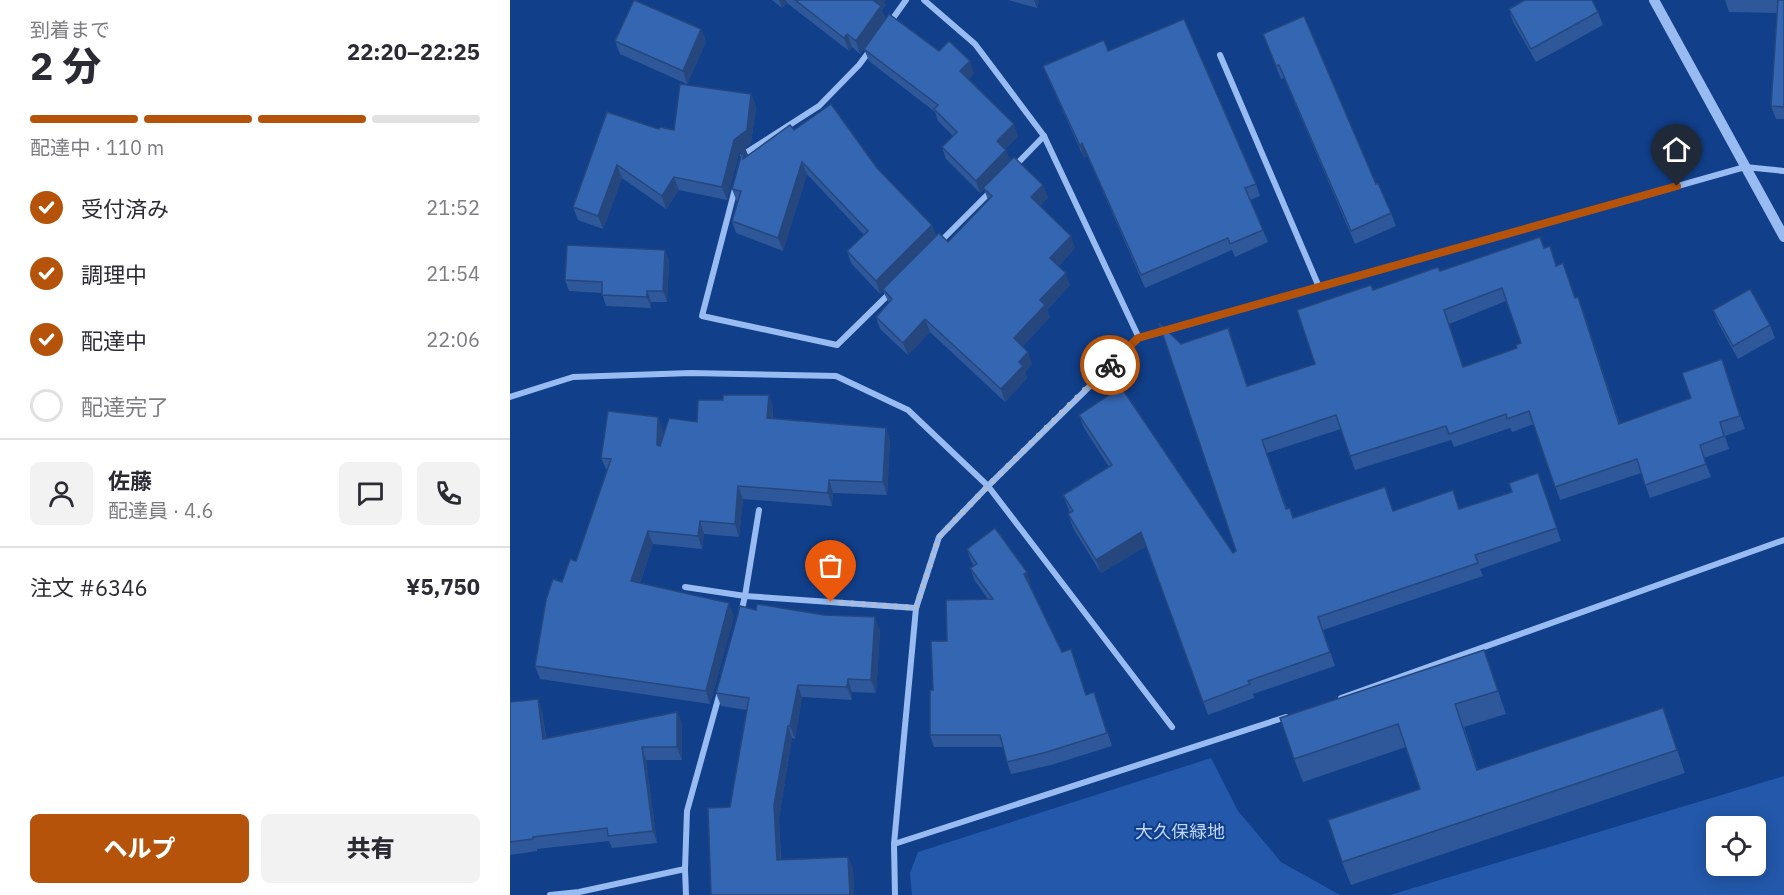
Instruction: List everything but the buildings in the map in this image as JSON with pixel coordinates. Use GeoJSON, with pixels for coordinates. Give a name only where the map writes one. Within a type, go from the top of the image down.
{"type":"FeatureCollection","features":[{"type":"Feature","properties":{"kind":"street"},"geometry":{"type":"LineString","coordinates":[[886,28],[906,0]]}},
{"type":"Feature","properties":{"kind":"street"},"geometry":{"type":"LineString","coordinates":[[924,0],[975,44],[1044,136],[1138,338]]}},
{"type":"Feature","properties":{"kind":"street"},"geometry":{"type":"LineString","coordinates":[[1654,0],[1784,237]]}},
{"type":"Feature","properties":{"kind":"street"},"geometry":{"type":"LineString","coordinates":[[741,166],[744,154],[819,106],[860,65],[873,47]]}},
{"type":"Feature","properties":{"kind":"street"},"geometry":{"type":"LineString","coordinates":[[1220,55],[1319,287]]}},
{"type":"Feature","properties":{"kind":"street"},"geometry":{"type":"LineString","coordinates":[[1011,170],[1044,136]]}},
{"type":"Feature","properties":{"kind":"street"},"geometry":{"type":"LineString","coordinates":[[896,895],[894,844],[916,608],[939,537],[1138,338],[1745,167],[1784,171]]}},
{"type":"Feature","properties":{"kind":"street"},"geometry":{"type":"LineString","coordinates":[[738,177],[702,316],[837,345],[895,287]]}},
{"type":"Feature","properties":{"kind":"street"},"geometry":{"type":"LineString","coordinates":[[937,246],[995,187]]}},
{"type":"Feature","properties":{"kind":"street"},"geometry":{"type":"LineString","coordinates":[[510,397],[573,377],[691,373],[836,376],[908,410],[988,486],[1172,727]]}},
{"type":"Feature","properties":{"kind":"street"},"geometry":{"type":"LineString","coordinates":[[739,619],[746,596],[759,510]]}},
{"type":"Feature","properties":{"kind":"street"},"geometry":{"type":"LineString","coordinates":[[1330,702],[1784,540]]}},
{"type":"Feature","properties":{"kind":"street"},"geometry":{"type":"LineString","coordinates":[[685,587],[746,596],[916,608]]}},
{"type":"Feature","properties":{"kind":"street"},"geometry":{"type":"LineString","coordinates":[[686,895],[687,811],[721,687]]}},
{"type":"Feature","properties":{"kind":"street"},"geometry":{"type":"LineString","coordinates":[[894,844],[1297,714]]}},
{"type":"Feature","properties":{"kind":"street"},"geometry":{"type":"LineString","coordinates":[[550,895],[579,892],[685,869]]}},
{"type":"Feature","properties":{"kind":"green space","name":"大久保緑地"},"geometry":{"type":"Polygon","coordinates":[[[1211,758],[1238,811],[1281,862],[1340,895],[912,895],[910,873],[918,852],[1211,758]]]}},
{"type":"Feature","properties":{"kind":"green space"},"geometry":{"type":"Polygon","coordinates":[[[1784,776],[1784,895],[1390,895],[1784,776]]]}},
{"type":"Feature","properties":{"kind":"way so far"},"geometry":{"type":"LineString","coordinates":[[831,602],[916,608],[939,537],[1110,365]]}},
{"type":"Feature","properties":{"kind":"route"},"geometry":{"type":"LineString","coordinates":[[1110,365],[1138,338],[1677,186]]}}]}
